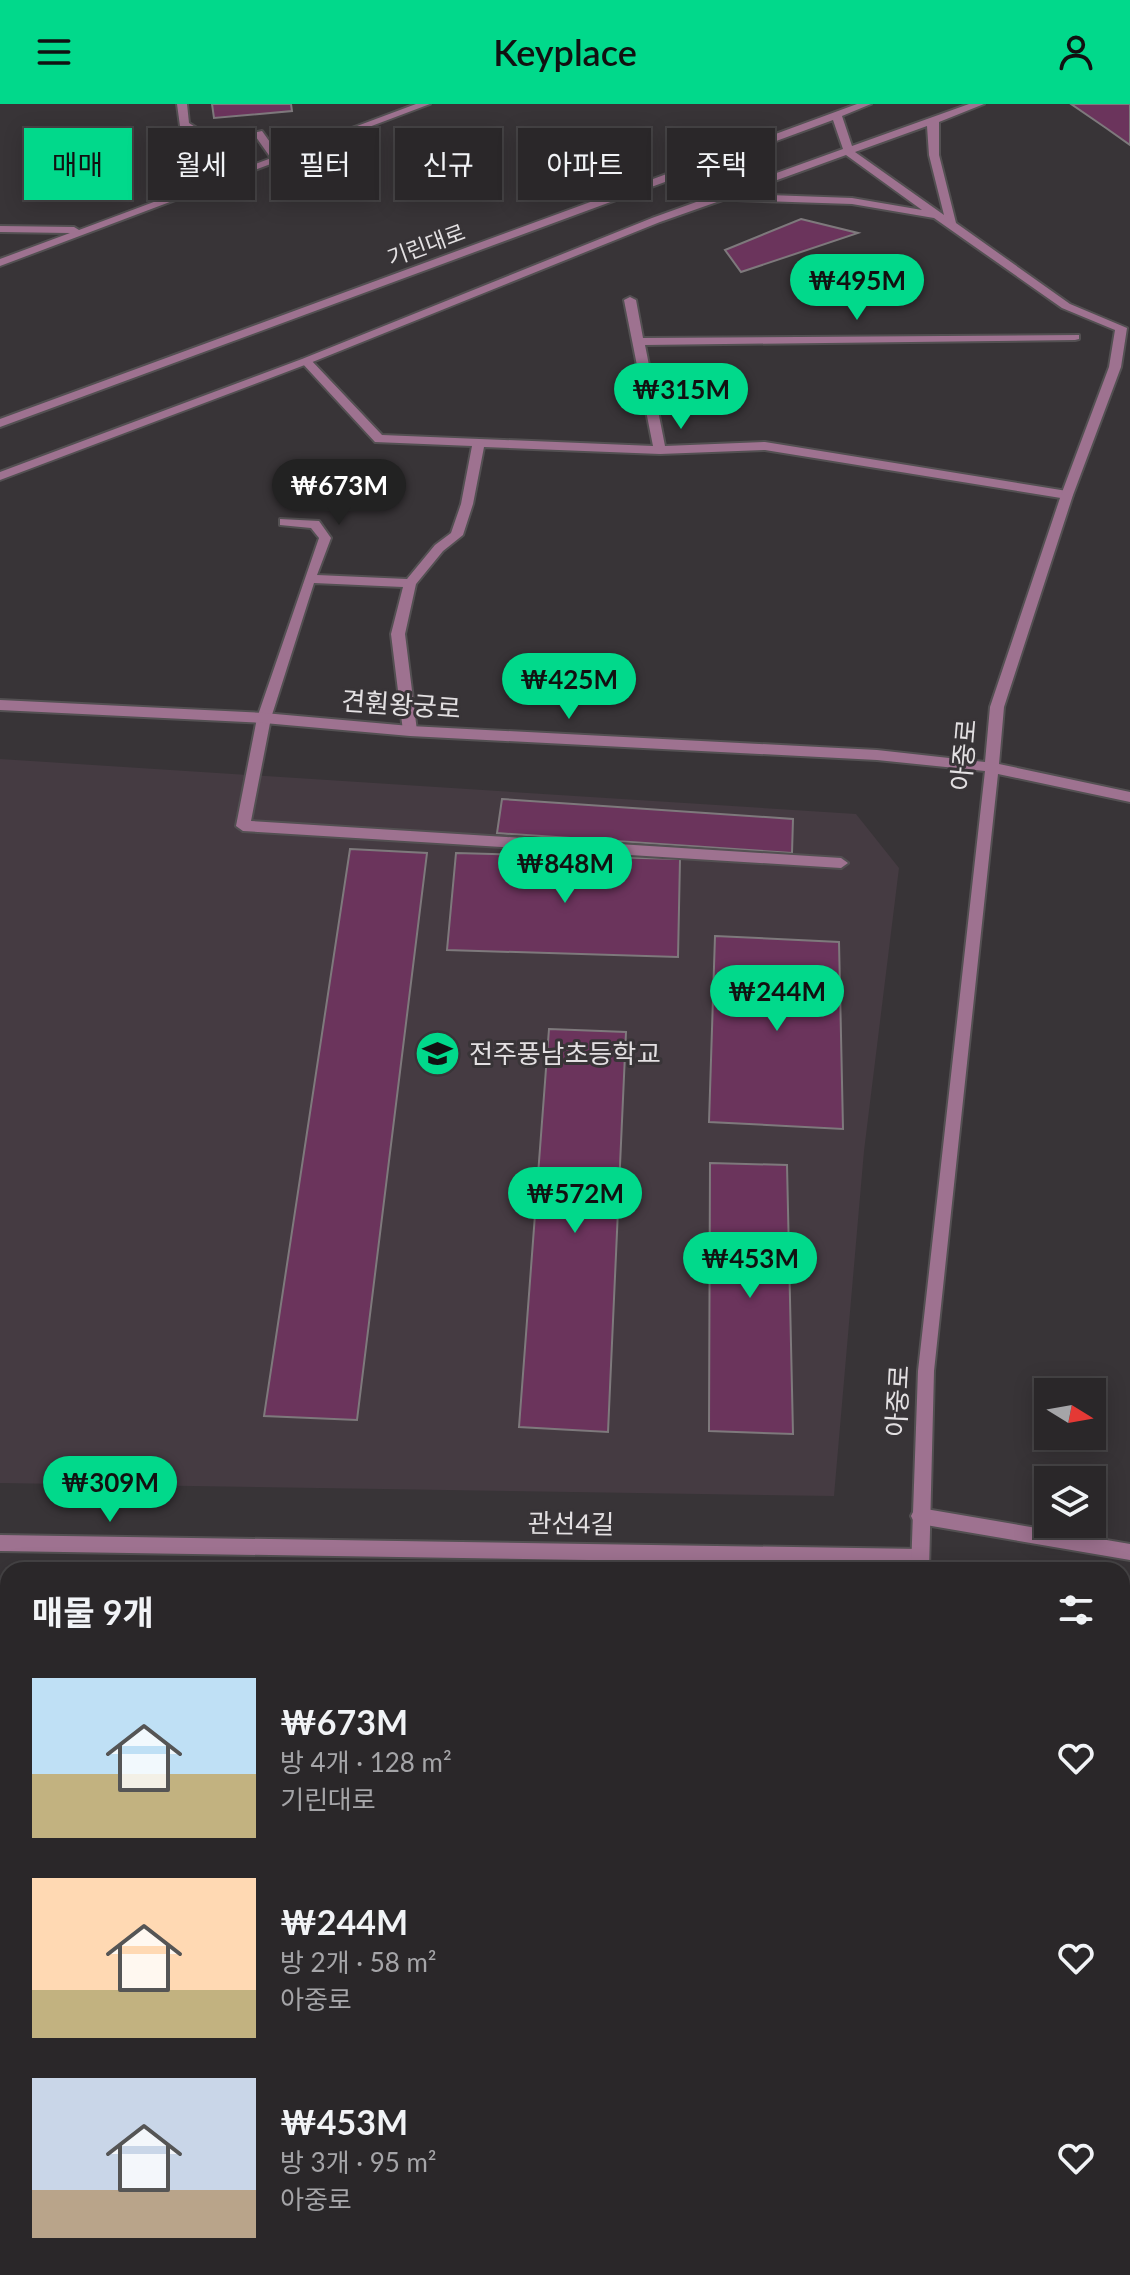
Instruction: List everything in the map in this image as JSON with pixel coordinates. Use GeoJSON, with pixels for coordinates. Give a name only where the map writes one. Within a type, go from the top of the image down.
{"type":"FeatureCollection","features":[{"type":"Feature","properties":{"kind":"street"},"geometry":{"type":"LineString","coordinates":[[182,104],[184,124],[215,145],[258,133],[271,151]]}},
{"type":"Feature","properties":{"kind":"street"},"geometry":{"type":"LineString","coordinates":[[360,128],[425,104]]}},
{"type":"Feature","properties":{"kind":"street"},"geometry":{"type":"LineString","coordinates":[[843,104],[836,115],[849,153]]}},
{"type":"Feature","properties":{"kind":"street","name":"기린대로"},"geometry":{"type":"LineString","coordinates":[[0,423],[866,104]]}},
{"type":"Feature","properties":{"kind":"street"},"geometry":{"type":"LineString","coordinates":[[775,179],[979,104]]}},
{"type":"Feature","properties":{"kind":"street"},"geometry":{"type":"LineString","coordinates":[[934,120],[929,138],[947,197],[951,223]]}},
{"type":"Feature","properties":{"kind":"street","name":"아중로"},"geometry":{"type":"LineString","coordinates":[[849,153],[1066,306],[1126,326],[1115,367],[1067,495],[997,707],[986,834],[926,1371],[920,1562]]}},
{"type":"Feature","properties":{"kind":"street"},"geometry":{"type":"LineString","coordinates":[[0,263],[271,161]]}},
{"type":"Feature","properties":{"kind":"street"},"geometry":{"type":"LineString","coordinates":[[775,199],[852,201],[941,215]]}},
{"type":"Feature","properties":{"kind":"street"},"geometry":{"type":"LineString","coordinates":[[0,476],[306,361],[656,220],[717,200]]}},
{"type":"Feature","properties":{"kind":"street"},"geometry":{"type":"LineString","coordinates":[[0,229],[83,230]]}},
{"type":"Feature","properties":{"kind":"street"},"geometry":{"type":"LineString","coordinates":[[630,300],[660,450]]}},
{"type":"Feature","properties":{"kind":"street"},"geometry":{"type":"LineString","coordinates":[[639,342],[1075,337]]}},
{"type":"Feature","properties":{"kind":"street"},"geometry":{"type":"LineString","coordinates":[[306,361],[379,439],[660,450],[765,446],[1067,495]]}},
{"type":"Feature","properties":{"kind":"street"},"geometry":{"type":"LineString","coordinates":[[410,731],[398,634],[410,583],[439,548],[457,535],[467,504],[479,443]]}},
{"type":"Feature","properties":{"kind":"street"},"geometry":{"type":"LineString","coordinates":[[284,522],[315,524],[325,538],[264,718],[243,826],[841,863]]}},
{"type":"Feature","properties":{"kind":"street"},"geometry":{"type":"LineString","coordinates":[[309,579],[410,583]]}},
{"type":"Feature","properties":{"kind":"street","name":"견훤왕궁로"},"geometry":{"type":"LineString","coordinates":[[0,705],[264,718],[410,731],[877,755],[990,767],[1130,797]]}},
{"type":"Feature","properties":{"kind":"street"},"geometry":{"type":"LineString","coordinates":[[920,1516],[1130,1552]]}},
{"type":"Feature","properties":{"kind":"street","name":"관선4길"},"geometry":{"type":"LineString","coordinates":[[0,1543],[842,1562]]}},
{"type":"Feature","properties":{"kind":"shaded area","name":"전주풍남초등학교"},"geometry":{"type":"Polygon","coordinates":[[[0,759],[856,814],[899,868],[864,1151],[834,1496],[0,1483],[0,759]]]}},
{"type":"Feature","properties":{"kind":"building"},"geometry":{"type":"Polygon","coordinates":[[[212,104],[291,104],[292,111],[214,118],[212,104]]]}},
{"type":"Feature","properties":{"kind":"building"},"geometry":{"type":"Polygon","coordinates":[[[1071,104],[1130,104],[1130,145],[1106,128],[1071,104]]]}},
{"type":"Feature","properties":{"kind":"building"},"geometry":{"type":"Polygon","coordinates":[[[801,219],[858,233],[741,272],[725,250],[801,219]]]}},
{"type":"Feature","properties":{"kind":"building"},"geometry":{"type":"Polygon","coordinates":[[[502,799],[793,819],[792,853],[497,833],[502,799]]]}},
{"type":"Feature","properties":{"kind":"building"},"geometry":{"type":"Polygon","coordinates":[[[350,849],[427,853],[357,1420],[264,1416],[350,849]]]}},
{"type":"Feature","properties":{"kind":"building"},"geometry":{"type":"Polygon","coordinates":[[[456,853],[680,859],[678,957],[447,950],[456,853]]]}},
{"type":"Feature","properties":{"kind":"building"},"geometry":{"type":"Polygon","coordinates":[[[715,936],[839,942],[843,1129],[709,1122],[715,936]]]}},
{"type":"Feature","properties":{"kind":"building"},"geometry":{"type":"Polygon","coordinates":[[[549,1029],[626,1032],[608,1432],[519,1427],[549,1029]]]}},
{"type":"Feature","properties":{"kind":"building"},"geometry":{"type":"Polygon","coordinates":[[[710,1163],[787,1165],[793,1434],[709,1431],[710,1163]]]}},
{"type":"Feature","properties":{"kind":"place","name":"전주풍남초등학교"},"geometry":{"type":"Point","coordinates":[438,1054]}}]}
